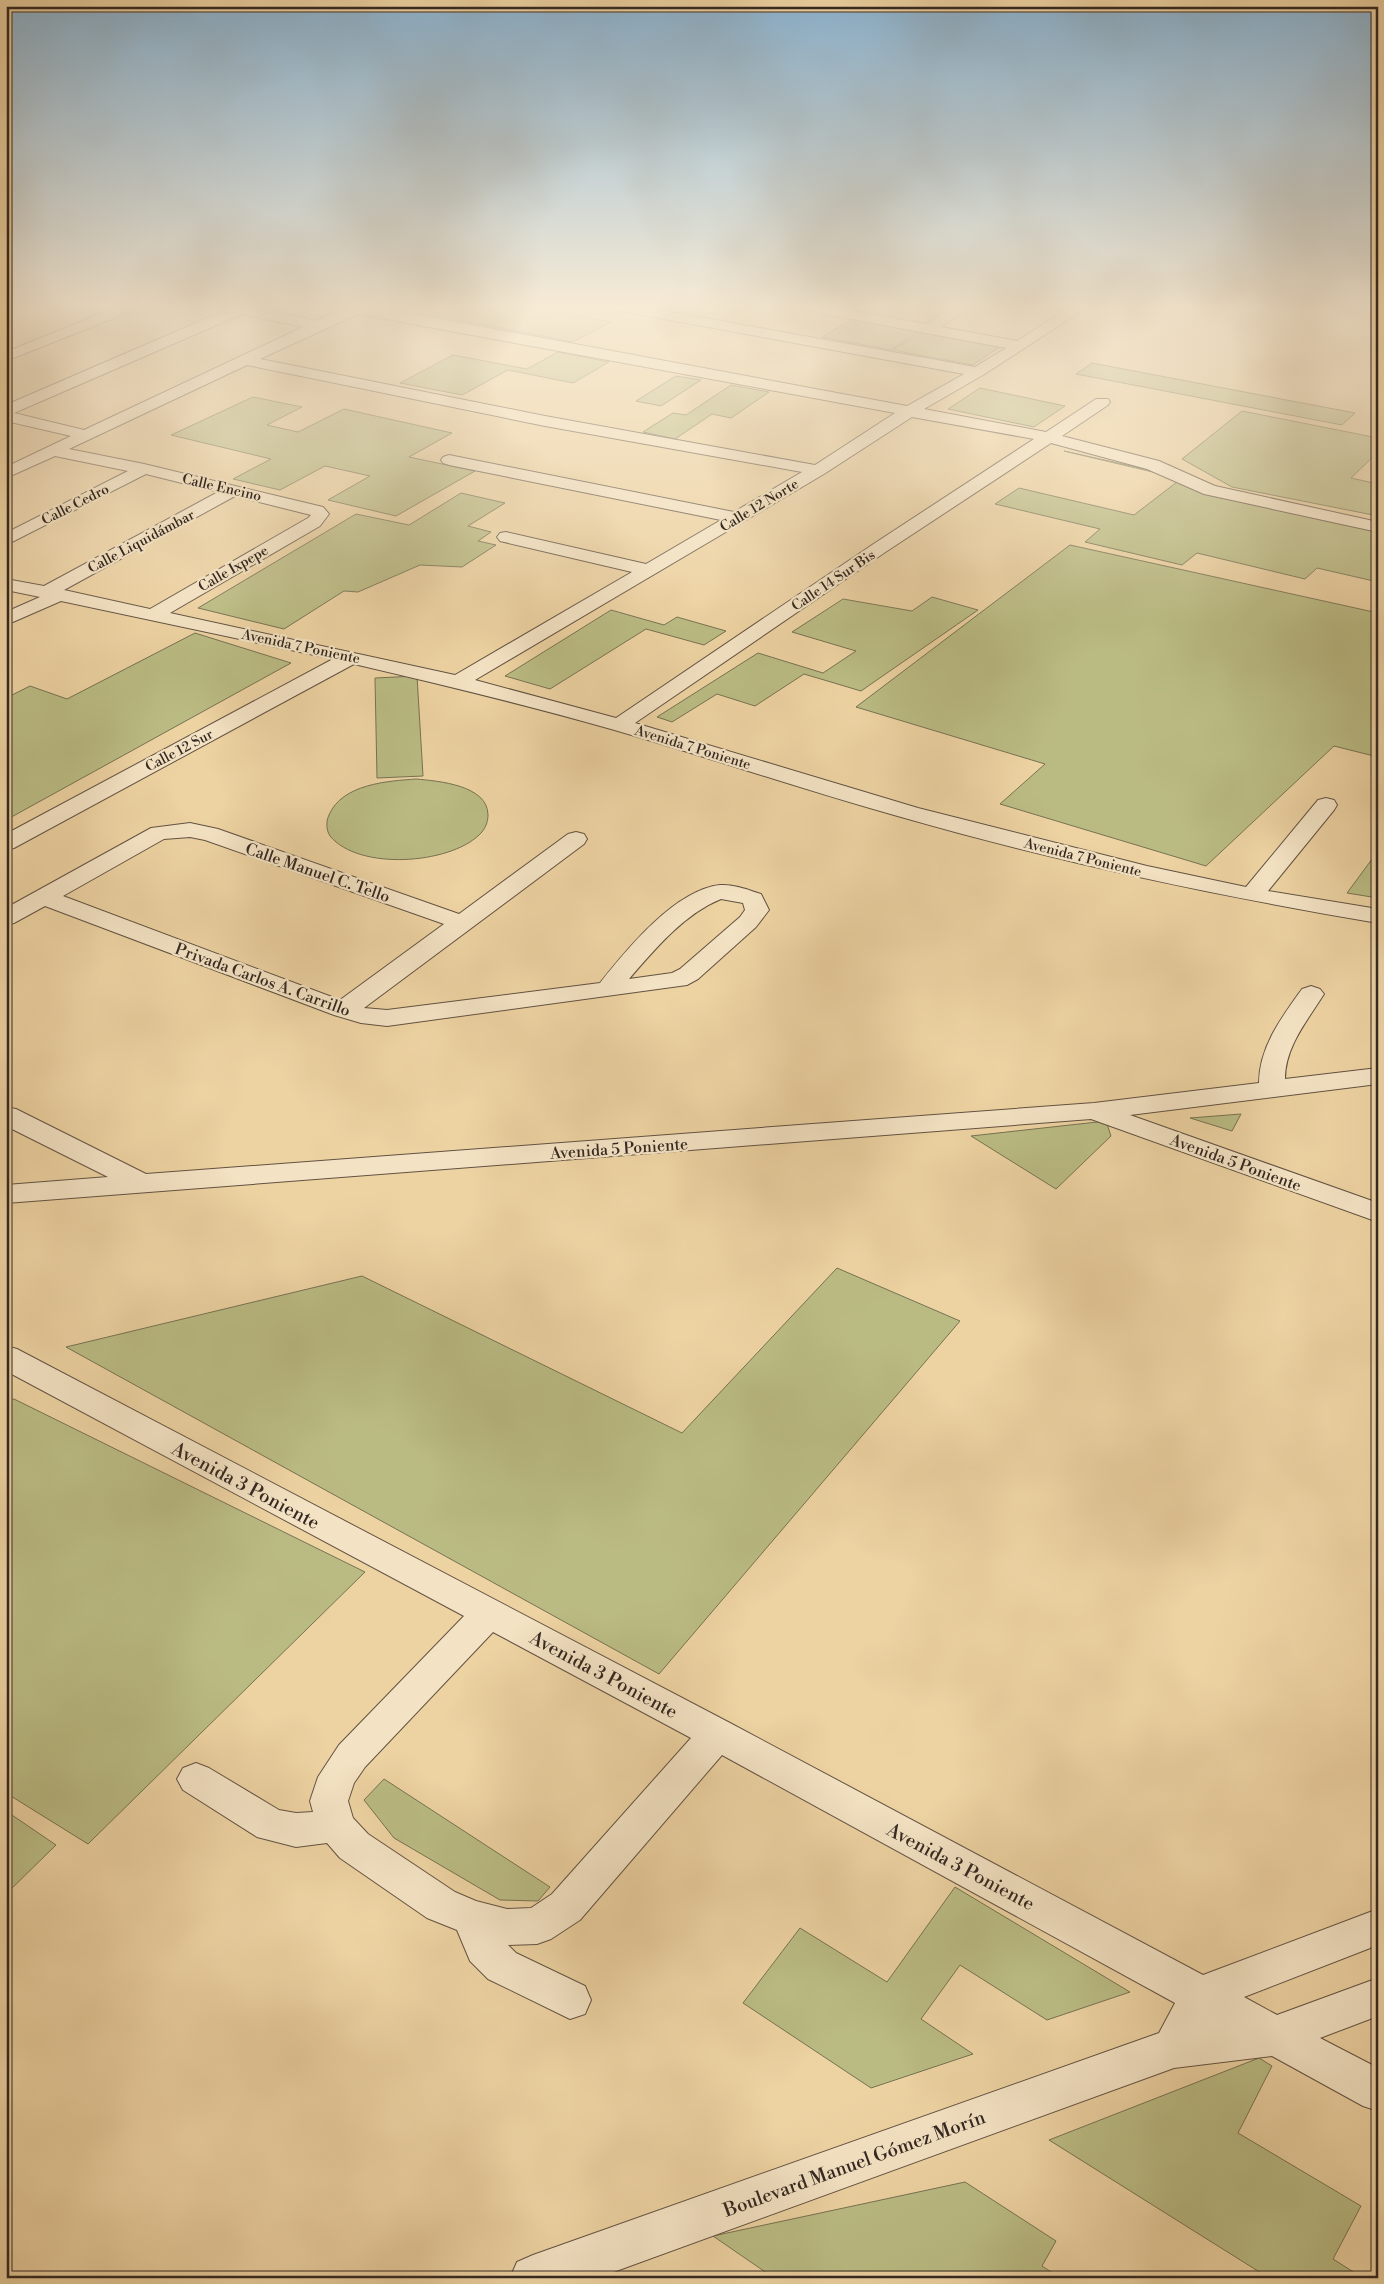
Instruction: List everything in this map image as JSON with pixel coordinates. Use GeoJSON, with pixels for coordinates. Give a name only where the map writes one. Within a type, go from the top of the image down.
{"type":"FeatureCollection","features":[{"type":"Feature","properties":{"kind":"street"},"geometry":{"type":"LineString","coordinates":[[6,473],[133,413]]}},
{"type":"Feature","properties":{"kind":"street"},"geometry":{"type":"LineString","coordinates":[[504,413],[818,470]]}},
{"type":"Feature","properties":{"kind":"street","name":"Calle 12 Norte"},"geometry":{"type":"LineString","coordinates":[[458,682],[818,470],[907,413]]}},
{"type":"Feature","properties":{"kind":"street"},"geometry":{"type":"LineString","coordinates":[[911,413],[1048,438],[1154,465],[1210,490],[1378,527]]}},
{"type":"Feature","properties":{"kind":"street","name":"Calle 14 Sur Bis"},"geometry":{"type":"LineString","coordinates":[[619,725],[878,549],[1086,413]]}},
{"type":"Feature","properties":{"kind":"street"},"geometry":{"type":"LineString","coordinates":[[6,416],[85,435]]}},
{"type":"Feature","properties":{"kind":"street","name":"Calle Encino"},"geometry":{"type":"LineString","coordinates":[[53,451],[144,469],[317,511],[320,514],[314,522]]}},
{"type":"Feature","properties":{"kind":"street"},"geometry":{"type":"LineString","coordinates":[[449,460],[737,518]]}},
{"type":"Feature","properties":{"kind":"street","name":"Calle Cedro"},"geometry":{"type":"LineString","coordinates":[[6,540],[144,469]]}},
{"type":"Feature","properties":{"kind":"street","name":"Calle Liquidámbar"},"geometry":{"type":"LineString","coordinates":[[6,618],[54,593],[234,490]]}},
{"type":"Feature","properties":{"kind":"street","name":"Calle Ixpepe"},"geometry":{"type":"LineString","coordinates":[[153,615],[314,522]]}},
{"type":"Feature","properties":{"kind":"street"},"geometry":{"type":"LineString","coordinates":[[506,537],[649,570]]}},
{"type":"Feature","properties":{"kind":"street","name":"Avenida 7 Poniente"},"geometry":{"type":"LineString","coordinates":[[6,584],[351,657],[458,682],[619,725],[910,813],[1146,873],[1252,895],[1378,916]]}},
{"type":"Feature","properties":{"kind":"street","name":"Calle 12 Sur"},"geometry":{"type":"LineString","coordinates":[[6,843],[351,657]]}},
{"type":"Feature","properties":{"kind":"street"},"geometry":{"type":"LineString","coordinates":[[1252,895],[1326,805]]}},
{"type":"Feature","properties":{"kind":"street","name":"Calle Manuel C. Tello"},"geometry":{"type":"LineString","coordinates":[[44,897],[141,841],[159,833],[174,830],[190,830],[210,834],[460,922]]}},
{"type":"Feature","properties":{"kind":"street"},"geometry":{"type":"LineString","coordinates":[[343,1010],[460,922],[576,839]]}},
{"type":"Feature","properties":{"kind":"street","name":"Privada Carlos A. Carrillo"},"geometry":{"type":"LineString","coordinates":[[44,897],[343,1010],[361,1015],[387,1018],[678,980],[689,974],[748,922],[757,910],[753,899],[735,892],[716,893],[694,903],[633,957],[609,988]]}},
{"type":"Feature","properties":{"kind":"street"},"geometry":{"type":"LineString","coordinates":[[6,918],[44,897]]}},
{"type":"Feature","properties":{"kind":"street"},"geometry":{"type":"LineString","coordinates":[[1272,1089],[1272,1065],[1278,1047],[1311,994]]}},
{"type":"Feature","properties":{"kind":"street","name":"Avenida 5 Poniente"},"geometry":{"type":"LineString","coordinates":[[6,1194],[1094,1111],[1378,1076]]}},
{"type":"Feature","properties":{"kind":"street","name":"Avenida 5 Poniente"},"geometry":{"type":"LineString","coordinates":[[1094,1111],[1378,1213]]}},
{"type":"Feature","properties":{"kind":"street"},"geometry":{"type":"LineString","coordinates":[[6,1115],[144,1184]]}},
{"type":"Feature","properties":{"kind":"street","name":"Avenida 3 Poniente"},"geometry":{"type":"LineString","coordinates":[[6,1357],[717,1734],[1273,2036]]}},
{"type":"Feature","properties":{"kind":"street"},"geometry":{"type":"LineString","coordinates":[[489,1613],[352,1756],[337,1777],[329,1801],[336,1826],[354,1846],[441,1905],[472,1918],[507,1928],[537,1926],[566,1907],[717,1734]]}},
{"type":"Feature","properties":{"kind":"street"},"geometry":{"type":"LineString","coordinates":[[196,1779],[271,1825],[296,1830],[336,1826]]}},
{"type":"Feature","properties":{"kind":"street"},"geometry":{"type":"LineString","coordinates":[[472,1918],[484,1948],[502,1966],[570,2000]]}},
{"type":"Feature","properties":{"kind":"street"},"geometry":{"type":"LineString","coordinates":[[1174,2048],[1200,1995],[1378,1926]]}},
{"type":"Feature","properties":{"kind":"street","name":"Boulevard Manuel Gómez Morín"},"geometry":{"type":"LineString","coordinates":[[533,2278],[1174,2048],[1273,2036],[1378,1997]]}},
{"type":"Feature","properties":{"kind":"street"},"geometry":{"type":"LineString","coordinates":[[1273,2036],[1378,2091]]}},
{"type":"Feature","properties":{"kind":"green space"},"geometry":{"type":"Polygon","coordinates":[[[219,413],[291,413],[267,425],[298,432],[337,413],[360,413],[452,433],[409,457],[475,471],[396,516],[328,500],[370,476],[325,466],[280,490],[233,479],[271,459],[171,435],[219,413]]]}},
{"type":"Feature","properties":{"kind":"green space"},"geometry":{"type":"Polygon","coordinates":[[[673,413],[686,415],[690,413],[739,413],[731,418],[712,414],[675,439],[643,432],[673,413]]]}},
{"type":"Feature","properties":{"kind":"green space"},"geometry":{"type":"Polygon","coordinates":[[[965,413],[1055,413],[1034,427],[965,413]]]}},
{"type":"Feature","properties":{"kind":"green space"},"geometry":{"type":"Polygon","coordinates":[[[1240,413],[1250,413],[1378,438],[1378,452],[1351,478],[1378,484],[1378,516],[1232,487],[1182,459],[1240,413]]]}},
{"type":"Feature","properties":{"kind":"green space"},"geometry":{"type":"Polygon","coordinates":[[[1277,413],[1355,413],[1342,425],[1277,413]]]}},
{"type":"Feature","properties":{"kind":"green space"},"geometry":{"type":"Polygon","coordinates":[[[1064,451],[1154,471],[1208,495],[1378,532],[1378,582],[1317,568],[1305,579],[1197,553],[1182,565],[1085,542],[1100,529],[995,504],[1019,488],[1134,515],[1177,482],[1157,473],[1064,451]]]}},
{"type":"Feature","properties":{"kind":"green space"},"geometry":{"type":"Polygon","coordinates":[[[461,493],[505,503],[468,526],[491,532],[478,541],[496,545],[462,567],[420,565],[358,592],[344,591],[284,629],[198,608],[356,514],[409,525],[461,493]]]}},
{"type":"Feature","properties":{"kind":"green space"},"geometry":{"type":"Polygon","coordinates":[[[1070,545],[1378,613],[1378,757],[1334,746],[1206,866],[1000,804],[1045,764],[856,707],[1070,545]]]}},
{"type":"Feature","properties":{"kind":"green space"},"geometry":{"type":"Polygon","coordinates":[[[932,597],[978,610],[861,691],[804,674],[755,706],[717,694],[672,722],[657,717],[758,653],[823,673],[856,651],[792,632],[843,599],[912,611],[932,597]]]}},
{"type":"Feature","properties":{"kind":"green space"},"geometry":{"type":"Polygon","coordinates":[[[611,610],[664,625],[677,617],[726,631],[704,645],[646,629],[550,689],[505,676],[611,610]]]}},
{"type":"Feature","properties":{"kind":"green space"},"geometry":{"type":"Polygon","coordinates":[[[195,633],[291,663],[6,820],[6,698],[30,686],[67,699],[195,633]]]}},
{"type":"Feature","properties":{"kind":"green space"},"geometry":{"type":"Polygon","coordinates":[[[417,676],[423,776],[377,778],[375,678],[417,676]]]}},
{"type":"Feature","properties":{"kind":"green space"},"geometry":{"type":"Polygon","coordinates":[[[416,779],[460,786],[480,797],[486,805],[488,815],[483,831],[465,845],[447,852],[404,860],[382,859],[361,855],[343,847],[330,836],[327,828],[328,817],[335,805],[344,797],[367,786],[416,779]]]}},
{"type":"Feature","properties":{"kind":"green space"},"geometry":{"type":"Polygon","coordinates":[[[1378,851],[1378,898],[1347,893],[1378,851]]]}},
{"type":"Feature","properties":{"kind":"green space"},"geometry":{"type":"Polygon","coordinates":[[[1241,1114],[1232,1131],[1190,1118],[1241,1114]]]}},
{"type":"Feature","properties":{"kind":"green space"},"geometry":{"type":"Polygon","coordinates":[[[1106,1121],[1111,1136],[1056,1189],[971,1136],[1106,1121]]]}},
{"type":"Feature","properties":{"kind":"green space"},"geometry":{"type":"Polygon","coordinates":[[[837,1268],[960,1321],[659,1674],[66,1347],[362,1276],[682,1433],[837,1268]]]}},
{"type":"Feature","properties":{"kind":"green space"},"geometry":{"type":"Polygon","coordinates":[[[14,1399],[365,1572],[88,1844],[6,1793],[6,1401],[14,1399]]]}},
{"type":"Feature","properties":{"kind":"green space"},"geometry":{"type":"Polygon","coordinates":[[[384,1779],[550,1887],[538,1901],[500,1900],[394,1838],[364,1800],[384,1779]]]}},
{"type":"Feature","properties":{"kind":"green space"},"geometry":{"type":"Polygon","coordinates":[[[6,1811],[56,1845],[6,1894],[6,1811]]]}},
{"type":"Feature","properties":{"kind":"green space"},"geometry":{"type":"Polygon","coordinates":[[[955,1887],[1130,1992],[1047,2020],[960,1965],[921,2019],[973,2054],[871,2088],[743,2003],[800,1928],[887,1982],[955,1887]]]}},
{"type":"Feature","properties":{"kind":"green space"},"geometry":{"type":"Polygon","coordinates":[[[1259,2058],[1272,2066],[1238,2133],[1361,2206],[1333,2259],[1363,2278],[1269,2278],[1049,2140],[1259,2058]]]}},
{"type":"Feature","properties":{"kind":"green space"},"geometry":{"type":"Polygon","coordinates":[[[965,2182],[1056,2241],[1042,2266],[1060,2278],[774,2278],[713,2236],[965,2182]]]}}]}
